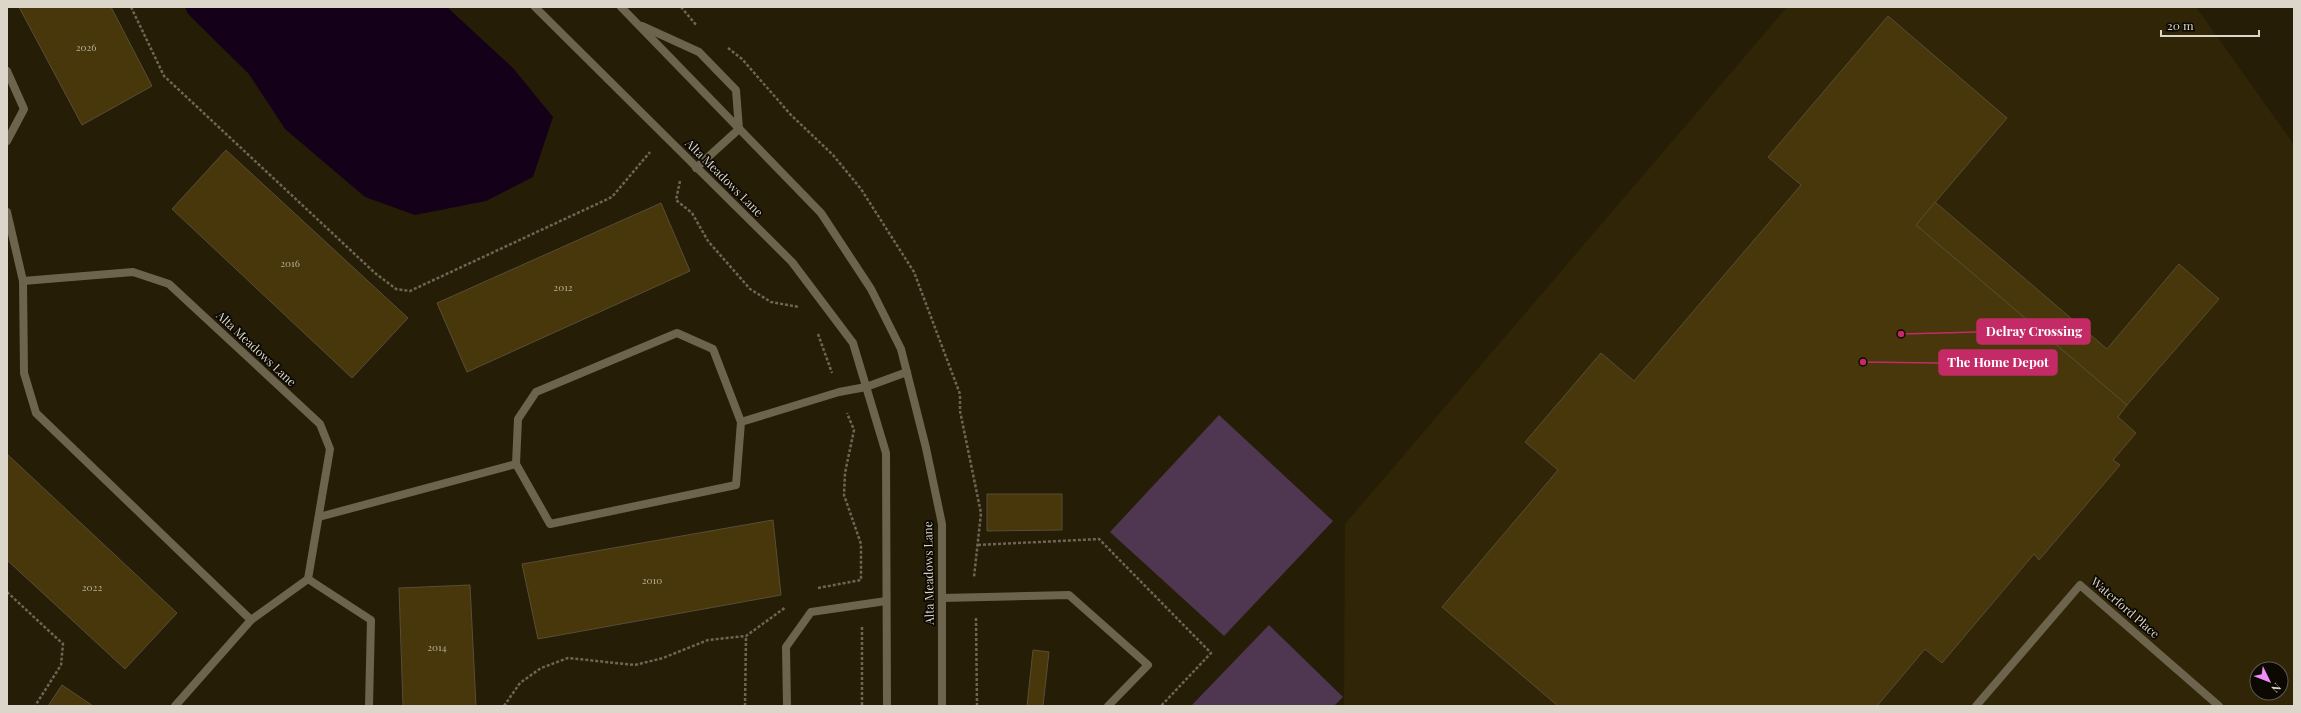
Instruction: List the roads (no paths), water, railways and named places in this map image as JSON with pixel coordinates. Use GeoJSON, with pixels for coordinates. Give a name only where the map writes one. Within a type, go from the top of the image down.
{"type":"FeatureCollection","features":[{"type":"Feature","properties":{"kind":"street","name":"Alta Meadows Lane"},"geometry":{"type":"LineString","coordinates":[[535,7],[792,262],[853,343],[886,453],[886,706]]}},
{"type":"Feature","properties":{"kind":"street","name":"Alta Meadows Lane"},"geometry":{"type":"LineString","coordinates":[[621,7],[820,213],[872,289],[901,349],[926,448],[942,524],[942,706]]}},
{"type":"Feature","properties":{"kind":"street"},"geometry":{"type":"LineString","coordinates":[[637,24],[698,52],[736,90],[739,129],[696,168]]}},
{"type":"Feature","properties":{"kind":"street"},"geometry":{"type":"LineString","coordinates":[[7,71],[24,109],[7,141]]}},
{"type":"Feature","properties":{"kind":"street"},"geometry":{"type":"LineString","coordinates":[[7,212],[23,282],[24,373],[36,413],[251,620]]}},
{"type":"Feature","properties":{"kind":"street","name":"Alta Meadows Lane"},"geometry":{"type":"LineString","coordinates":[[23,282],[133,272],[169,284],[320,424],[330,449],[308,579]]}},
{"type":"Feature","properties":{"kind":"street"},"geometry":{"type":"LineString","coordinates":[[677,333],[713,349],[741,422],[736,485],[550,524],[516,464],[518,419],[536,392],[677,333]]}},
{"type":"Feature","properties":{"kind":"street"},"geometry":{"type":"LineString","coordinates":[[741,422],[839,392],[866,387],[907,372]]}},
{"type":"Feature","properties":{"kind":"street"},"geometry":{"type":"LineString","coordinates":[[319,517],[516,464]]}},
{"type":"Feature","properties":{"kind":"street"},"geometry":{"type":"LineString","coordinates":[[175,706],[251,620],[308,579],[371,620],[369,706]]}},
{"type":"Feature","properties":{"kind":"street","name":"Waterford Place"},"geometry":{"type":"LineString","coordinates":[[1976,706],[2080,585],[2219,706]]}},
{"type":"Feature","properties":{"kind":"street"},"geometry":{"type":"LineString","coordinates":[[942,598],[1070,595],[1148,665],[1108,706]]}},
{"type":"Feature","properties":{"kind":"street"},"geometry":{"type":"LineString","coordinates":[[787,706],[786,647],[810,612],[886,601]]}},
{"type":"Feature","properties":{"kind":"place","name":"Delray Crossing"},"geometry":{"type":"Point","coordinates":[1901,334]}},
{"type":"Feature","properties":{"kind":"place","name":"The Home Depot"},"geometry":{"type":"Point","coordinates":[1863,362]}}]}
